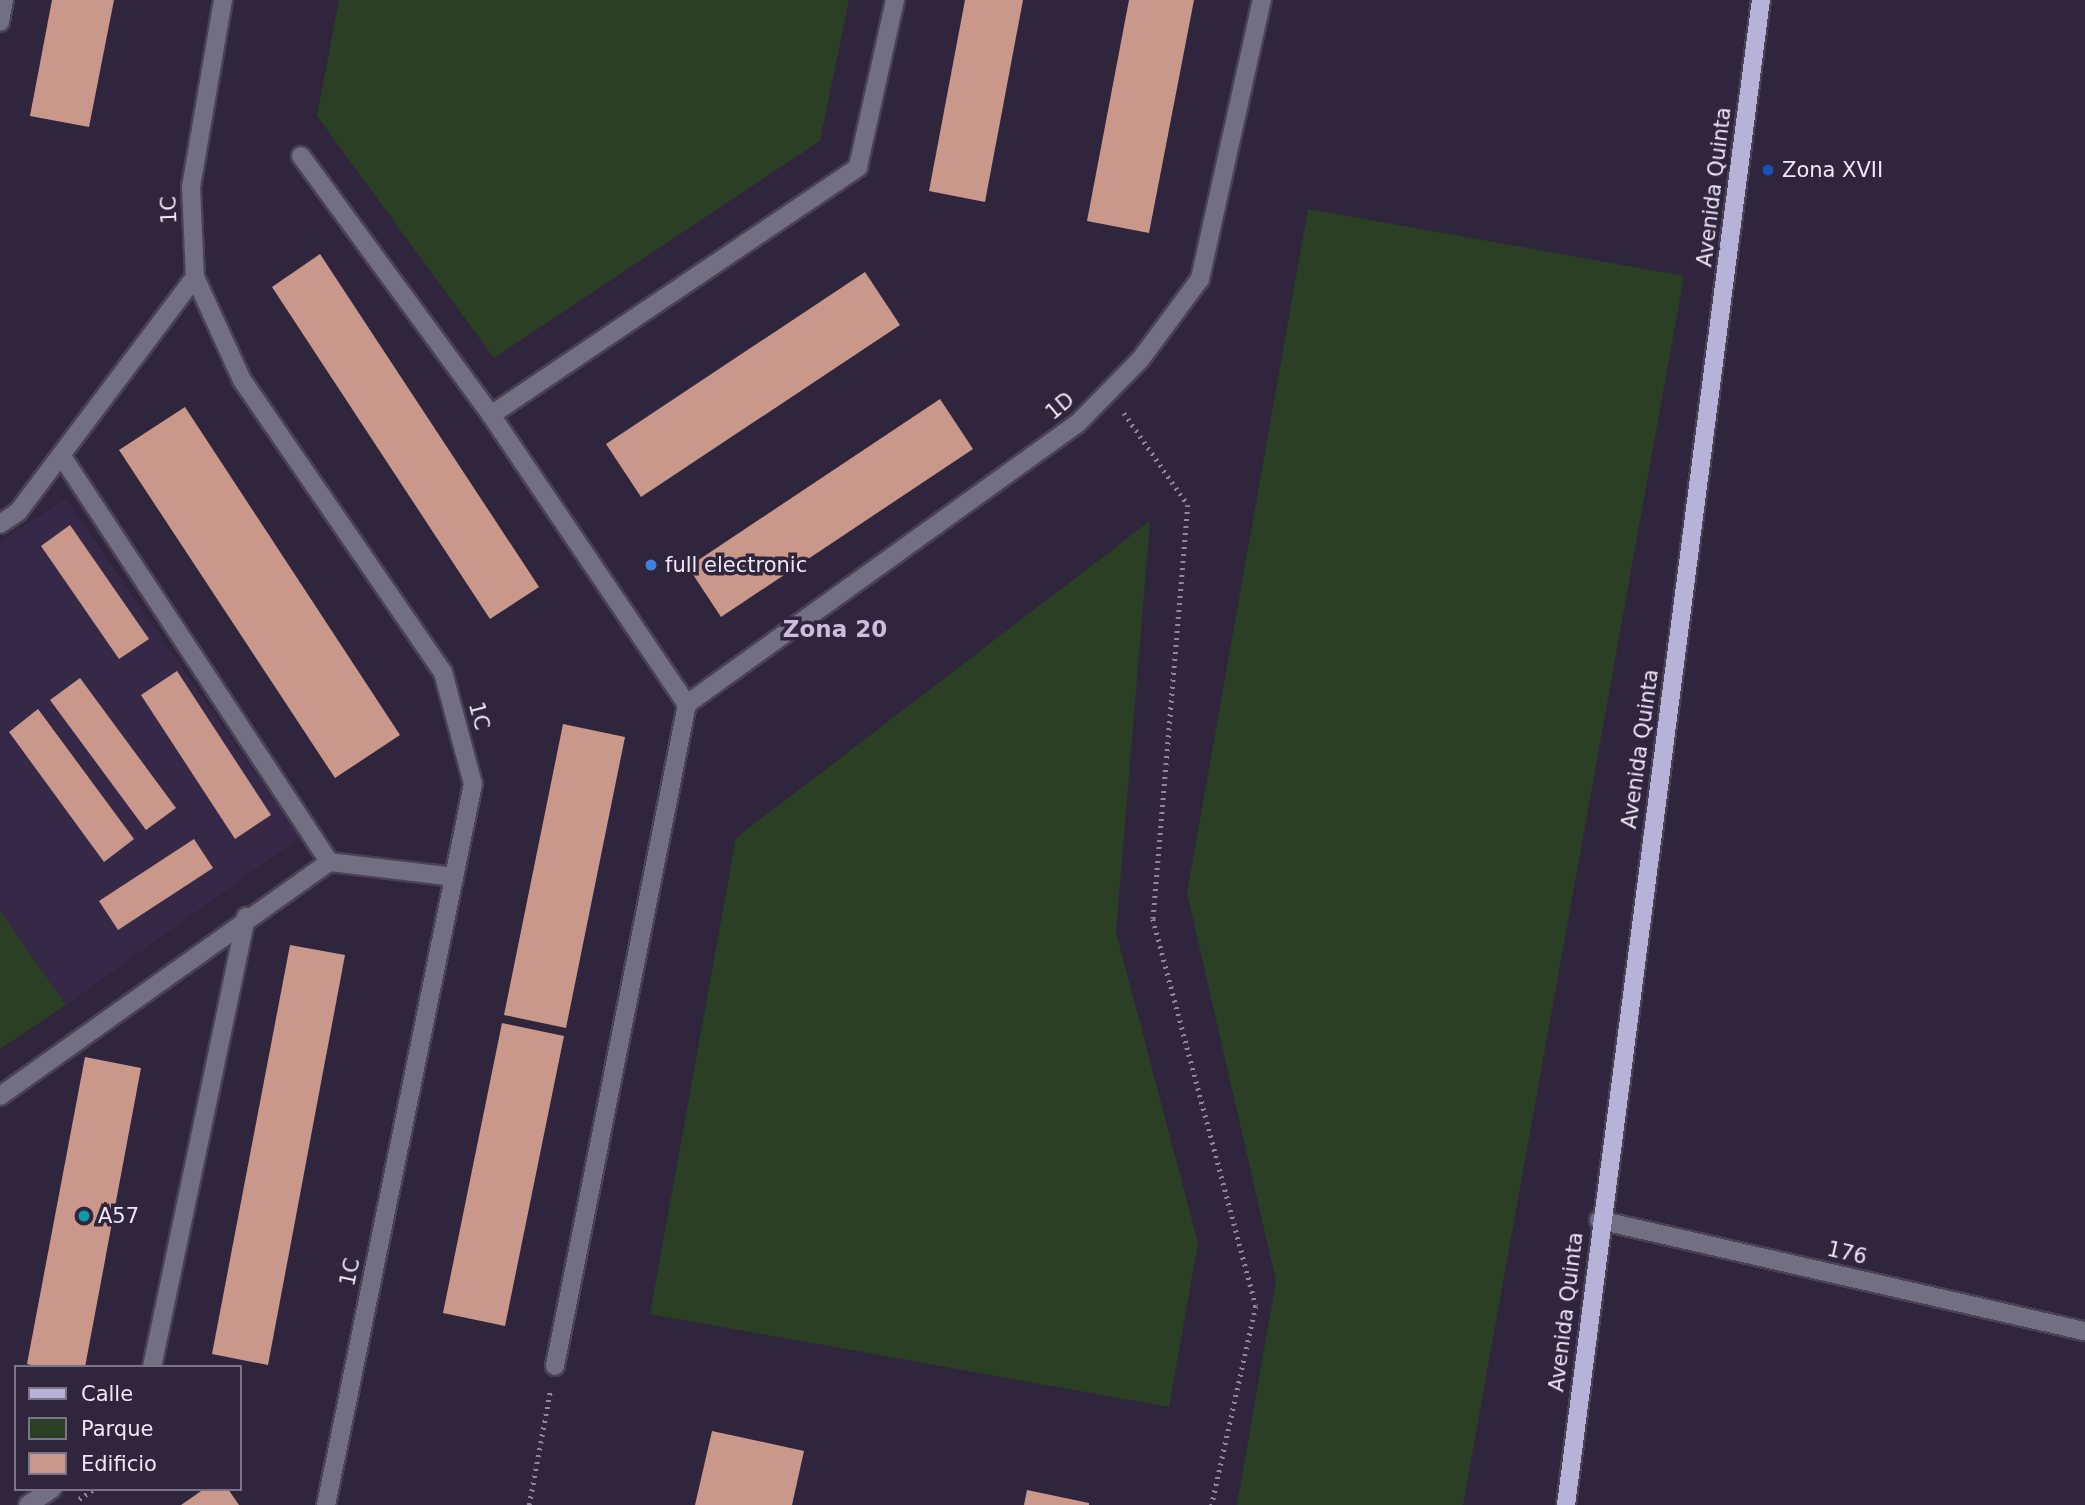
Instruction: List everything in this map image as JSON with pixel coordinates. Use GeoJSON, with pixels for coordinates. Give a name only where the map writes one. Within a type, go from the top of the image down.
{"type":"FeatureCollection","features":[{"type":"Feature","properties":{"kind":"main road","name":"Avenida Quinta"},"geometry":{"type":"LineString","coordinates":[[1566,1505],[1600,1220],[1760,0]]}},
{"type":"Feature","properties":{"kind":"street"},"geometry":{"type":"LineString","coordinates":[[0,22],[4,0]]}},
{"type":"Feature","properties":{"kind":"street","name":"1C"},"geometry":{"type":"LineString","coordinates":[[223,0],[191,187],[195,277],[242,380],[443,672],[473,784],[326,1505]]}},
{"type":"Feature","properties":{"kind":"street"},"geometry":{"type":"LineString","coordinates":[[491,415],[858,167],[895,0]]}},
{"type":"Feature","properties":{"kind":"street","name":"1D"},"geometry":{"type":"LineString","coordinates":[[687,704],[1077,424],[1109,392],[1200,279],[1262,0]]}},
{"type":"Feature","properties":{"kind":"street"},"geometry":{"type":"LineString","coordinates":[[301,156],[491,415],[687,704],[555,1366]]}},
{"type":"Feature","properties":{"kind":"street"},"geometry":{"type":"LineString","coordinates":[[0,524],[18,512],[195,277]]}},
{"type":"Feature","properties":{"kind":"street"},"geometry":{"type":"LineString","coordinates":[[61,456],[329,862]]}},
{"type":"Feature","properties":{"kind":"street"},"geometry":{"type":"LineString","coordinates":[[0,1096],[246,917],[329,862],[454,877]]}},
{"type":"Feature","properties":{"kind":"street"},"geometry":{"type":"LineString","coordinates":[[152,1365],[246,917]]}},
{"type":"Feature","properties":{"kind":"street","name":"176"},"geometry":{"type":"LineString","coordinates":[[1600,1220],[2085,1331]]}},
{"type":"Feature","properties":{"kind":"street"},"geometry":{"type":"LineString","coordinates":[[28,1505],[49,1491]]}},
{"type":"Feature","properties":{"kind":"path"},"geometry":{"type":"LineString","coordinates":[[1109,392],[1188,505],[1153,919],[1256,1306],[1212,1505]]}},
{"type":"Feature","properties":{"kind":"path"},"geometry":{"type":"LineString","coordinates":[[529,1505],[555,1366]]}},
{"type":"Feature","properties":{"kind":"shaded area"},"geometry":{"type":"Polygon","coordinates":[[[66,499],[299,838],[66,1005],[0,911],[0,541],[66,499]]]}},
{"type":"Feature","properties":{"kind":"green space"},"geometry":{"type":"Polygon","coordinates":[[[339,0],[849,0],[820,141],[494,358],[317,116],[339,0]]]}},
{"type":"Feature","properties":{"kind":"green space"},"geometry":{"type":"Polygon","coordinates":[[[1308,209],[1684,276],[1463,1505],[1237,1505],[1276,1281],[1187,893],[1308,209]]]}},
{"type":"Feature","properties":{"kind":"green space"},"geometry":{"type":"Polygon","coordinates":[[[1150,521],[1116,932],[1198,1243],[1169,1407],[650,1314],[736,838],[1150,521]]]}},
{"type":"Feature","properties":{"kind":"green space"},"geometry":{"type":"Polygon","coordinates":[[[0,911],[66,1005],[0,1049],[0,911]]]}},
{"type":"Feature","properties":{"kind":"building"},"geometry":{"type":"Polygon","coordinates":[[[52,0],[114,0],[89,127],[30,116],[52,0]]]}},
{"type":"Feature","properties":{"kind":"building"},"geometry":{"type":"Polygon","coordinates":[[[965,0],[1023,0],[985,202],[929,191],[965,0]]]}},
{"type":"Feature","properties":{"kind":"building"},"geometry":{"type":"Polygon","coordinates":[[[1129,0],[1194,0],[1149,233],[1087,221],[1129,0]]]}},
{"type":"Feature","properties":{"kind":"building"},"geometry":{"type":"Polygon","coordinates":[[[320,254],[539,587],[490,619],[272,287],[320,254]]]}},
{"type":"Feature","properties":{"kind":"building"},"geometry":{"type":"Polygon","coordinates":[[[865,272],[900,325],[641,497],[606,444],[865,272]]]}},
{"type":"Feature","properties":{"kind":"building"},"geometry":{"type":"Polygon","coordinates":[[[940,399],[973,449],[721,617],[688,567],[940,399]]]}},
{"type":"Feature","properties":{"kind":"building"},"geometry":{"type":"Polygon","coordinates":[[[185,407],[400,735],[335,778],[119,450],[185,407]]]}},
{"type":"Feature","properties":{"kind":"building"},"geometry":{"type":"Polygon","coordinates":[[[70,525],[149,639],[119,659],[41,546],[70,525]]]}},
{"type":"Feature","properties":{"kind":"building"},"geometry":{"type":"Polygon","coordinates":[[[177,671],[271,815],[235,839],[141,695],[177,671]]]}},
{"type":"Feature","properties":{"kind":"building"},"geometry":{"type":"Polygon","coordinates":[[[80,678],[176,808],[146,830],[50,700],[80,678]]]}},
{"type":"Feature","properties":{"kind":"building"},"geometry":{"type":"Polygon","coordinates":[[[38,709],[134,839],[104,862],[9,732],[38,709]]]}},
{"type":"Feature","properties":{"kind":"building"},"geometry":{"type":"Polygon","coordinates":[[[563,724],[625,737],[566,1028],[504,1015],[563,724]]]}},
{"type":"Feature","properties":{"kind":"building"},"geometry":{"type":"Polygon","coordinates":[[[194,839],[213,868],[118,930],[99,901],[194,839]]]}},
{"type":"Feature","properties":{"kind":"building"},"geometry":{"type":"Polygon","coordinates":[[[290,945],[345,955],[268,1365],[212,1354],[290,945]]]}},
{"type":"Feature","properties":{"kind":"building"},"geometry":{"type":"Polygon","coordinates":[[[502,1023],[564,1036],[505,1326],[443,1313],[502,1023]]]}},
{"type":"Feature","properties":{"kind":"building","name":"A57"},"geometry":{"type":"Polygon","coordinates":[[[85,1057],[141,1068],[85,1365],[27,1364],[85,1057]]]}},
{"type":"Feature","properties":{"kind":"building"},"geometry":{"type":"Polygon","coordinates":[[[712,1431],[804,1451],[792,1505],[695,1505],[712,1431]]]}},
{"type":"Feature","properties":{"kind":"building"},"geometry":{"type":"Polygon","coordinates":[[[1027,1490],[1089,1503],[1089,1505],[1024,1505],[1027,1490]]]}},
{"type":"Feature","properties":{"kind":"building"},"geometry":{"type":"Polygon","coordinates":[[[201,1491],[229,1491],[239,1505],[181,1505],[201,1491]]]}},
{"type":"Feature","properties":{"kind":"place","name":"Zona XVII"},"geometry":{"type":"Point","coordinates":[1768,170]}},
{"type":"Feature","properties":{"kind":"place","name":"full electronic"},"geometry":{"type":"Point","coordinates":[651,565]}},
{"type":"Feature","properties":{"kind":"place","name":"A57"},"geometry":{"type":"Point","coordinates":[84,1216]}},
{"type":"Feature","properties":{"kind":"district","name":"Zona 20"},"geometry":{"type":"Point","coordinates":[835,629]}}]}
